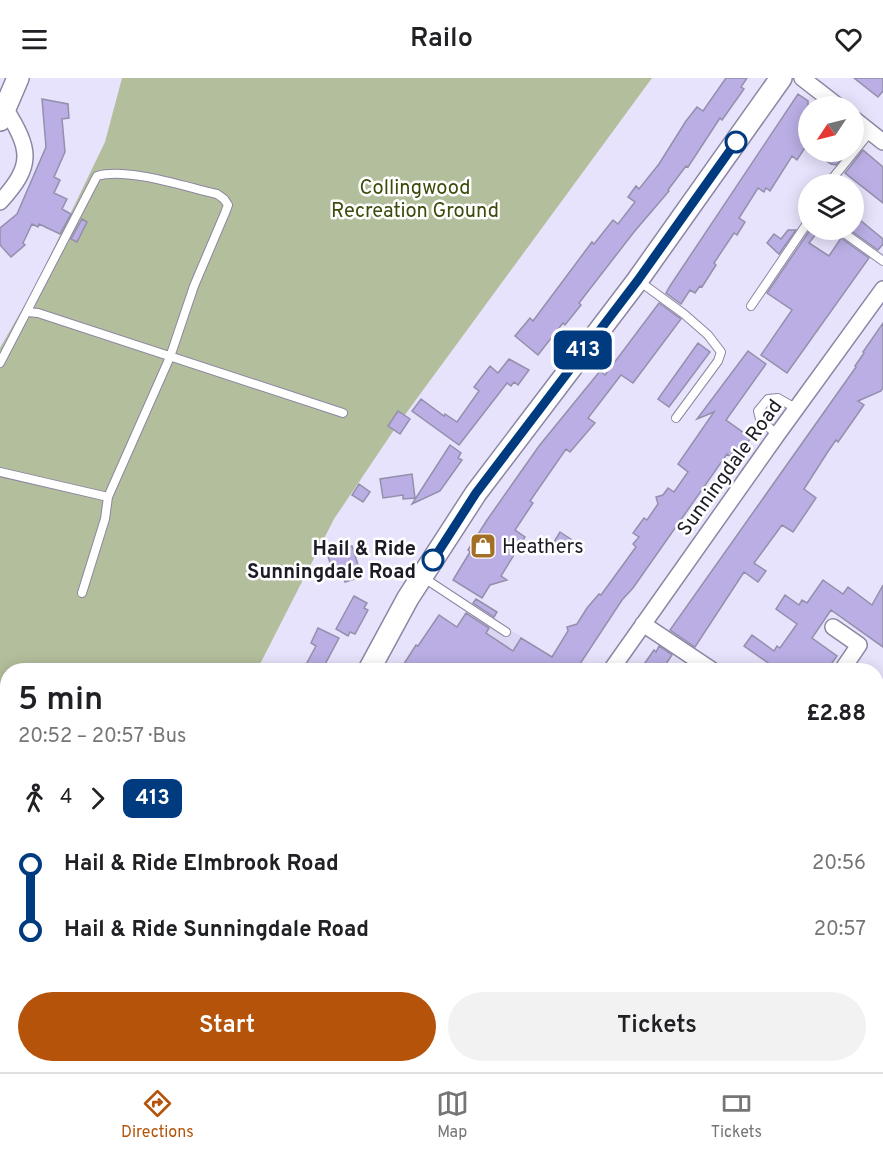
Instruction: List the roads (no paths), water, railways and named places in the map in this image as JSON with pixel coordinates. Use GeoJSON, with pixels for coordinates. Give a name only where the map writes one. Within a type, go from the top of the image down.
{"type":"FeatureCollection","features":[{"type":"Feature","properties":{"kind":"street"},"geometry":{"type":"LineString","coordinates":[[0,202],[16,184],[26,160],[21,133],[3,114],[18,78]]}},
{"type":"Feature","properties":{"kind":"street"},"geometry":{"type":"LineString","coordinates":[[373,663],[408,598],[476,493],[638,280],[781,78]]}},
{"type":"Feature","properties":{"kind":"street"},"geometry":{"type":"LineString","coordinates":[[802,78],[825,96]]}},
{"type":"Feature","properties":{"kind":"street"},"geometry":{"type":"LineString","coordinates":[[864,127],[883,142]]}},
{"type":"Feature","properties":{"kind":"street","name":"Sunningdale Road"},"geometry":{"type":"LineString","coordinates":[[615,663],[883,289]]}},
{"type":"Feature","properties":{"kind":"street"},"geometry":{"type":"LineString","coordinates":[[643,624],[702,663]]}},
{"type":"Feature","properties":{"kind":"street"},"geometry":{"type":"LineString","coordinates":[[833,627],[859,645],[847,663]]}},
{"type":"Feature","properties":{"kind":"lane"},"geometry":{"type":"LineString","coordinates":[[836,174],[870,132]]}},
{"type":"Feature","properties":{"kind":"lane"},"geometry":{"type":"LineString","coordinates":[[0,363],[97,176],[108,172],[141,177],[217,194],[224,199],[228,205],[194,286],[170,357],[108,497],[105,519],[82,593]]}},
{"type":"Feature","properties":{"kind":"lane"},"geometry":{"type":"LineString","coordinates":[[751,306],[798,237]]}},
{"type":"Feature","properties":{"kind":"lane"},"geometry":{"type":"LineString","coordinates":[[854,240],[883,261]]}},
{"type":"Feature","properties":{"kind":"lane"},"geometry":{"type":"LineString","coordinates":[[638,280],[700,328],[721,352],[718,361],[676,418]]}},
{"type":"Feature","properties":{"kind":"lane"},"geometry":{"type":"LineString","coordinates":[[27,312],[38,313],[343,413]]}},
{"type":"Feature","properties":{"kind":"lane"},"geometry":{"type":"LineString","coordinates":[[777,435],[760,419],[758,411],[768,399],[778,398],[797,409]]}},
{"type":"Feature","properties":{"kind":"lane"},"geometry":{"type":"LineString","coordinates":[[0,472],[108,497]]}},
{"type":"Feature","properties":{"kind":"lane"},"geometry":{"type":"LineString","coordinates":[[422,577],[506,632]]}},
{"type":"Feature","properties":{"kind":"place","name":"Heathers"},"geometry":{"type":"Point","coordinates":[483,546]}},
{"type":"Feature","properties":{"kind":"place","name":"Hail & Ride Sunningdale Road"},"geometry":{"type":"Point","coordinates":[433,560]}},
{"type":"Feature","properties":{"kind":"park label","name":"Collingwood Recreation Ground"},"geometry":{"type":"Point","coordinates":[415,198]}}]}
